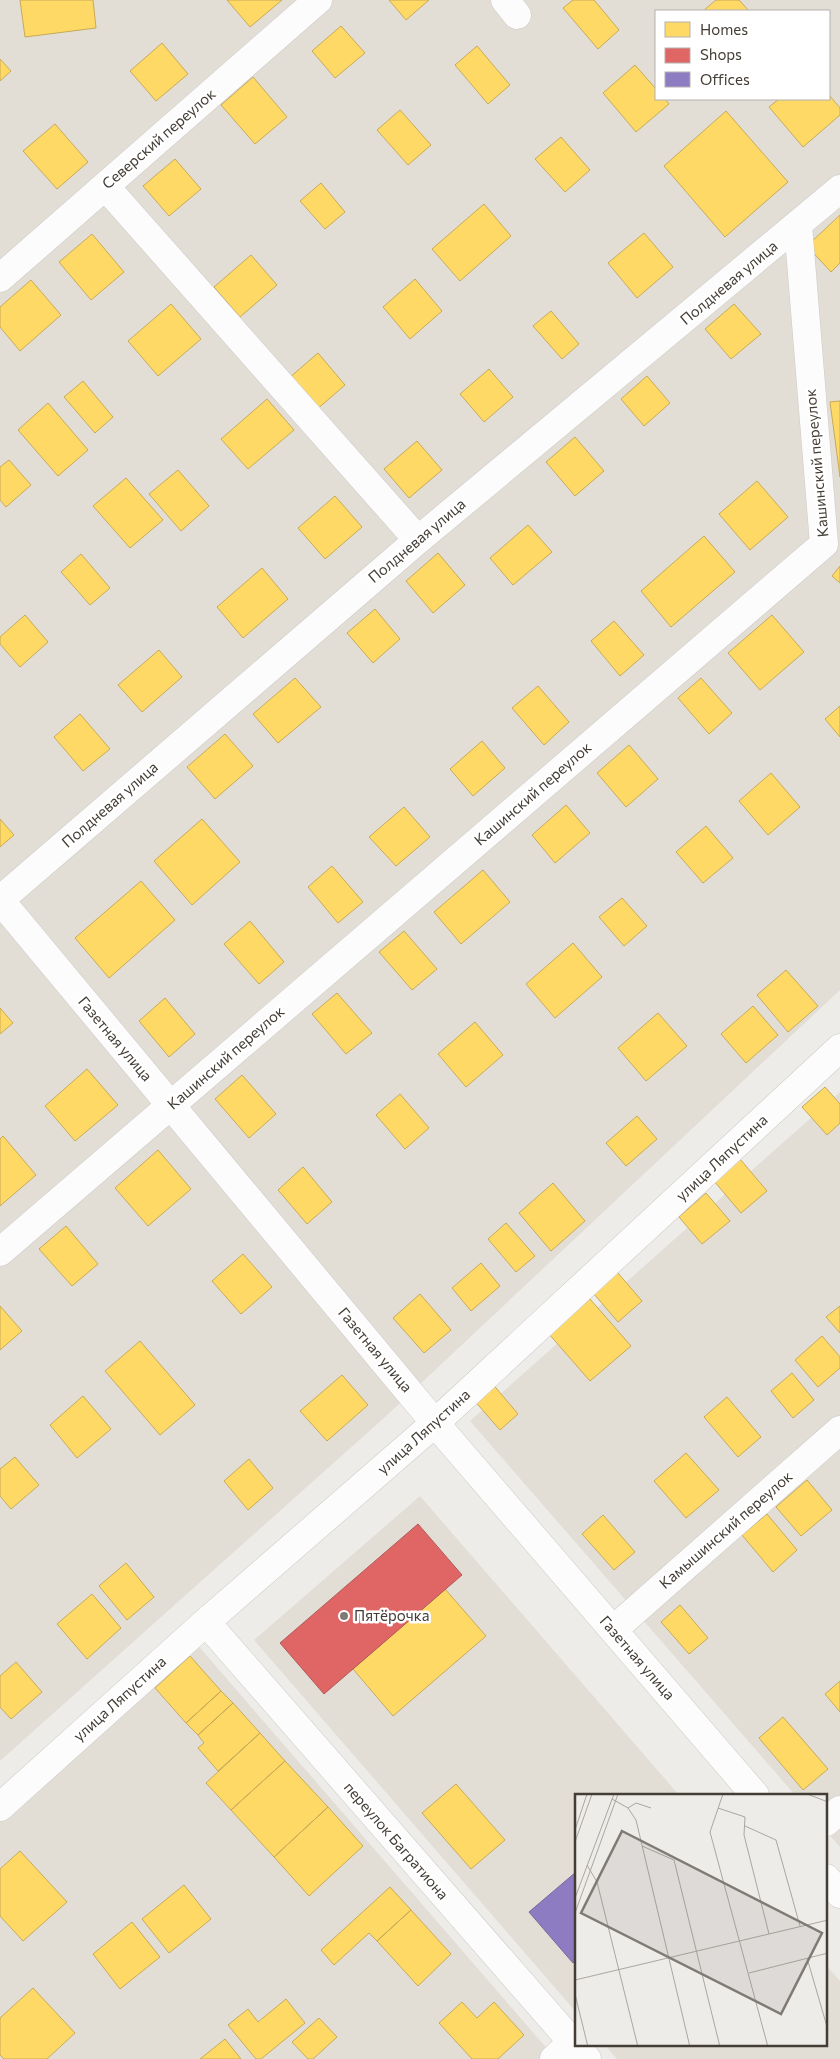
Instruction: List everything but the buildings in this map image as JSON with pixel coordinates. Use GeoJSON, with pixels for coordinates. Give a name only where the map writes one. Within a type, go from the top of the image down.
{"type":"FeatureCollection","features":[{"type":"Feature","properties":{"kind":"street","name":"Северский переулок"},"geometry":{"type":"LineString","coordinates":[[0,278],[318,0]]}},
{"type":"Feature","properties":{"kind":"street"},"geometry":{"type":"LineString","coordinates":[[105,186],[418,540]]}},
{"type":"Feature","properties":{"kind":"street","name":"Полдневая улица"},"geometry":{"type":"LineString","coordinates":[[0,900],[418,540],[840,189]]}},
{"type":"Feature","properties":{"kind":"street","name":"Кашинский переулок"},"geometry":{"type":"LineString","coordinates":[[0,1252],[824,544],[798,225]]}},
{"type":"Feature","properties":{"kind":"street","name":"Газетная улица"},"geometry":{"type":"LineString","coordinates":[[0,900],[435,1423],[754,1794]]}},
{"type":"Feature","properties":{"kind":"street","name":"улица Ляпустина"},"geometry":{"type":"LineString","coordinates":[[0,1807],[206,1622],[435,1423],[840,1048]]}},
{"type":"Feature","properties":{"kind":"street","name":"Камышинский переулок"},"geometry":{"type":"LineString","coordinates":[[613,1630],[840,1430]]}},
{"type":"Feature","properties":{"kind":"street","name":"переулок Багратиона"},"geometry":{"type":"LineString","coordinates":[[206,1622],[571,2053]]}},
{"type":"Feature","properties":{"kind":"street"},"geometry":{"type":"LineString","coordinates":[[828,1820],[840,1810]]}},
{"type":"Feature","properties":{"kind":"street"},"geometry":{"type":"LineString","coordinates":[[828,1880],[840,1894]]}},
{"type":"Feature","properties":{"kind":"shaded area"},"geometry":{"type":"Polygon","coordinates":[[[0,0],[840,0],[840,990],[384,1418],[0,1761],[0,0]]]}},
{"type":"Feature","properties":{"kind":"shaded area"},"geometry":{"type":"Polygon","coordinates":[[[840,1092],[840,1847],[828,1833],[828,1794],[794,1794],[470,1421],[840,1092]]]}},
{"type":"Feature","properties":{"kind":"shaded area"},"geometry":{"type":"Polygon","coordinates":[[[420,1496],[678,1794],[575,1794],[575,2011],[254,1640],[420,1496]]]}},
{"type":"Feature","properties":{"kind":"shaded area"},"geometry":{"type":"Polygon","coordinates":[[[195,1642],[556,2059],[0,2059],[0,1816],[195,1642]]]}},
{"type":"Feature","properties":{"kind":"shaded area"},"geometry":{"type":"Polygon","coordinates":[[[828,1967],[840,1981],[840,2059],[617,2059],[606,2046],[828,2046],[828,1967]]]}},
{"type":"Feature","properties":{"kind":"place","name":"Пятёрочка"},"geometry":{"type":"Point","coordinates":[344,1616]}}]}
